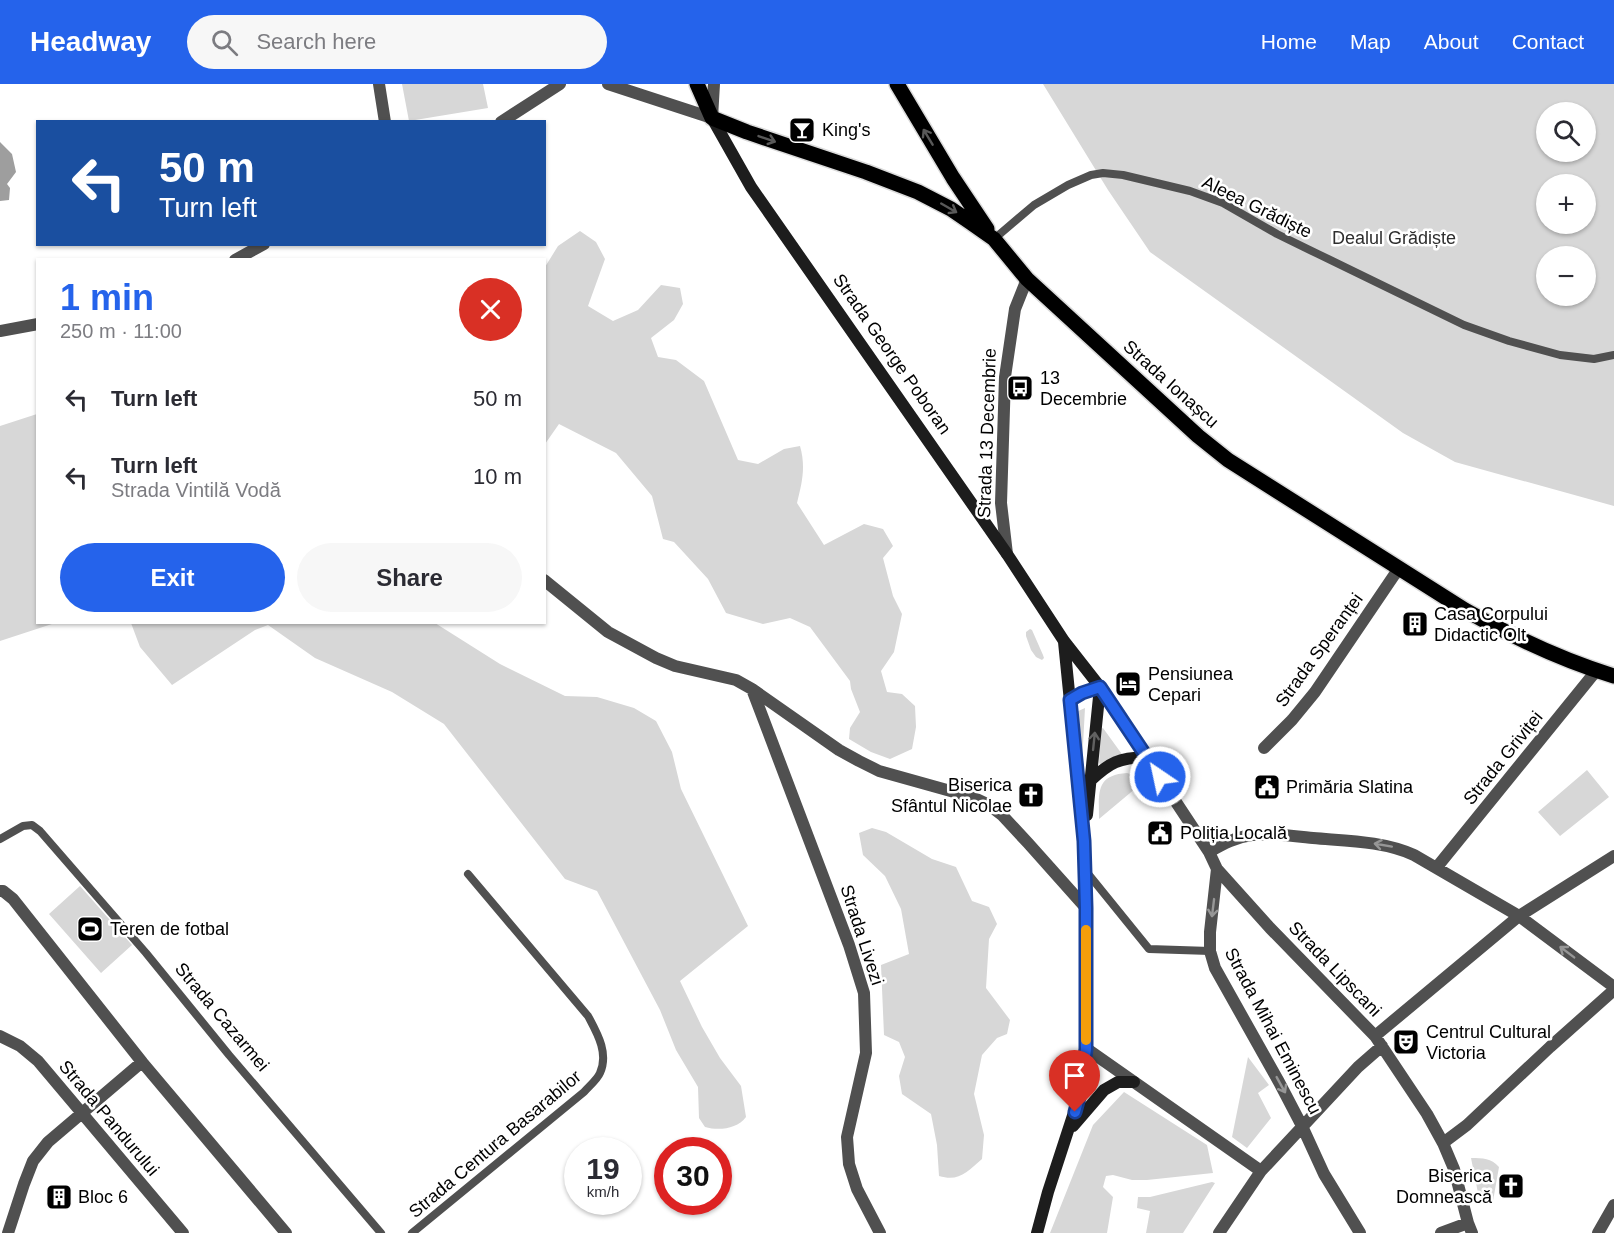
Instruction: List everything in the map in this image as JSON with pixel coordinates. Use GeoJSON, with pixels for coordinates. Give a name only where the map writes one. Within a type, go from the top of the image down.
{"type":"FeatureCollection","features":[{"type":"Feature","properties":{"kind":"main road","name":"Strada George Poboran"},"geometry":{"type":"LineString","coordinates":[[697,84],[712,118],[751,187],[1007,554],[1064,641],[1100,687]]}},
{"type":"Feature","properties":{"kind":"main road"},"geometry":{"type":"LineString","coordinates":[[897,84],[953,178],[994,239]]}},
{"type":"Feature","properties":{"kind":"main road","name":"Strada Ionașcu"},"geometry":{"type":"LineString","coordinates":[[712,118],[866,172],[918,192],[951,209],[994,239],[1027,279],[1228,460],[1495,627],[1553,654],[1614,676]]}},
{"type":"Feature","properties":{"kind":"main road"},"geometry":{"type":"LineString","coordinates":[[1037,1233],[1080,1094],[1086,1049],[1084,841],[1064,641]]}},
{"type":"Feature","properties":{"kind":"main road"},"geometry":{"type":"LineString","coordinates":[[1070,700],[1100,687],[1084,841]]}},
{"type":"Feature","properties":{"kind":"main road"},"geometry":{"type":"LineString","coordinates":[[1090,780],[1105,766],[1117,761],[1146,757]]}},
{"type":"Feature","properties":{"kind":"main road"},"geometry":{"type":"LineString","coordinates":[[1070,1129],[1104,1090],[1118,1082],[1134,1082]]}},
{"type":"Feature","properties":{"kind":"street"},"geometry":{"type":"LineString","coordinates":[[379,84],[385,120]]}},
{"type":"Feature","properties":{"kind":"street"},"geometry":{"type":"LineString","coordinates":[[504,120],[560,84]]}},
{"type":"Feature","properties":{"kind":"street"},"geometry":{"type":"LineString","coordinates":[[608,84],[712,118],[714,84]]}},
{"type":"Feature","properties":{"kind":"street"},"geometry":{"type":"LineString","coordinates":[[239,258],[260,246]]}},
{"type":"Feature","properties":{"kind":"street","name":"Strada 13 Decembrie"},"geometry":{"type":"LineString","coordinates":[[1007,554],[1001,503],[1005,377],[1015,309],[1027,279]]}},
{"type":"Feature","properties":{"kind":"street"},"geometry":{"type":"LineString","coordinates":[[0,331],[36,324]]}},
{"type":"Feature","properties":{"kind":"street","name":"Strada Speranței"},"geometry":{"type":"LineString","coordinates":[[1264,748],[1292,720],[1315,692],[1399,568]]}},
{"type":"Feature","properties":{"kind":"street"},"geometry":{"type":"LineString","coordinates":[[546,582],[608,632],[675,666],[729,678],[752,689],[839,750],[859,761],[879,771],[972,797],[988,805],[1002,815],[1086,908]]}},
{"type":"Feature","properties":{"kind":"street","name":"Strada Griviței"},"geometry":{"type":"LineString","coordinates":[[1437,867],[1596,671]]}},
{"type":"Feature","properties":{"kind":"street"},"geometry":{"type":"LineString","coordinates":[[1100,687],[1209,852],[1217,869]]}},
{"type":"Feature","properties":{"kind":"street","name":"Strada Livezi"},"geometry":{"type":"LineString","coordinates":[[752,689],[849,945],[864,993],[866,1053],[847,1137],[849,1164],[857,1189],[880,1233]]}},
{"type":"Feature","properties":{"kind":"street"},"geometry":{"type":"LineString","coordinates":[[1209,852],[1231,840],[1254,835],[1296,837],[1402,849],[1519,916],[1614,988],[1467,1125],[1443,1143]]}},
{"type":"Feature","properties":{"kind":"street"},"geometry":{"type":"LineString","coordinates":[[1219,1233],[1261,1171],[1358,1066],[1392,1022],[1519,916],[1614,856]]}},
{"type":"Feature","properties":{"kind":"street","name":"Strada Mihai Eminescu"},"geometry":{"type":"LineString","coordinates":[[1217,869],[1210,932],[1210,951],[1215,968],[1302,1126],[1324,1174],[1360,1233]]}},
{"type":"Feature","properties":{"kind":"street","name":"Strada Lipscani"},"geometry":{"type":"LineString","coordinates":[[1217,869],[1378,1041],[1427,1114],[1443,1143],[1454,1169],[1466,1228]]}},
{"type":"Feature","properties":{"kind":"street"},"geometry":{"type":"LineString","coordinates":[[1,890],[13,899],[142,1062],[286,1233]]}},
{"type":"Feature","properties":{"kind":"street","name":"Strada Pandurului"},"geometry":{"type":"LineString","coordinates":[[0,1036],[20,1046],[38,1061],[183,1233]]}},
{"type":"Feature","properties":{"kind":"street"},"geometry":{"type":"LineString","coordinates":[[1086,1049],[1261,1171]]}},
{"type":"Feature","properties":{"kind":"street"},"geometry":{"type":"LineString","coordinates":[[9,1233],[33,1161],[48,1142],[142,1062]]}},
{"type":"Feature","properties":{"kind":"street"},"geometry":{"type":"LineString","coordinates":[[1598,1233],[1614,1205]]}},
{"type":"Feature","properties":{"kind":"street"},"geometry":{"type":"LineString","coordinates":[[1441,1233],[1466,1228]]}},
{"type":"Feature","properties":{"kind":"lane","name":"Aleea Grădiște"},"geometry":{"type":"LineString","coordinates":[[994,239],[1034,205],[1068,185],[1102,173],[1123,175],[1190,191],[1223,203],[1277,234],[1464,325],[1509,341],[1560,355],[1594,359],[1614,355]]}},
{"type":"Feature","properties":{"kind":"lane","name":"Strada Cazarmei"},"geometry":{"type":"LineString","coordinates":[[0,839],[23,826],[32,825],[40,831],[146,953],[229,1055],[381,1233]]}},
{"type":"Feature","properties":{"kind":"lane"},"geometry":{"type":"LineString","coordinates":[[1085,870],[1149,949],[1210,951]]}},
{"type":"Feature","properties":{"kind":"lane","name":"Strada Centura Basarabilor"},"geometry":{"type":"LineString","coordinates":[[412,1233],[584,1092],[600,1074],[603,1058],[600,1038],[588,1017],[468,874]]}},
{"type":"Feature","properties":{"kind":"green space"},"geometry":{"type":"Polygon","coordinates":[[[402,84],[483,84],[488,108],[409,120],[402,84]]]}},
{"type":"Feature","properties":{"kind":"green space","name":"Dealul Grădiște"},"geometry":{"type":"Polygon","coordinates":[[[1043,84],[1614,84],[1614,506],[1455,462],[1403,433],[1150,252],[1108,190],[1043,84]]]}},
{"type":"Feature","properties":{"kind":"green space"},"geometry":{"type":"Polygon","coordinates":[[[580,231],[596,242],[605,259],[588,306],[613,321],[638,310],[661,285],[680,288],[683,304],[674,320],[651,338],[658,357],[676,360],[704,381],[738,460],[758,464],[784,449],[800,446],[803,468],[797,503],[824,545],[864,524],[883,529],[893,546],[883,558],[893,596],[902,614],[894,652],[881,671],[887,692],[902,694],[915,706],[916,727],[912,749],[890,759],[871,752],[849,739],[850,728],[860,712],[850,681],[810,627],[790,618],[763,624],[726,613],[708,579],[674,542],[663,539],[652,496],[616,453],[559,424],[546,443],[546,265],[558,246],[580,231]]]}},
{"type":"Feature","properties":{"kind":"green space"},"geometry":{"type":"Polygon","coordinates":[[[36,414],[36,624],[52,624],[0,641],[0,426],[36,414]]]}},
{"type":"Feature","properties":{"kind":"green space"},"geometry":{"type":"Polygon","coordinates":[[[131,624],[437,624],[500,664],[565,696],[597,697],[634,708],[656,721],[672,752],[681,789],[748,926],[680,981],[720,1058],[741,1086],[746,1117],[738,1124],[727,1128],[705,1127],[699,1118],[698,1087],[676,1050],[660,1010],[597,891],[565,879],[444,724],[392,692],[315,658],[268,625],[255,630],[172,685],[140,647],[131,624]]]}},
{"type":"Feature","properties":{"kind":"green space"},"geometry":{"type":"Polygon","coordinates":[[[1030,629],[1043,655],[1042,660],[1036,657],[1031,650],[1026,636],[1026,632],[1030,629]]]}},
{"type":"Feature","properties":{"kind":"green space"},"geometry":{"type":"Polygon","coordinates":[[[1085,708],[1082,763],[1081,764],[1076,712],[1085,708]]]}},
{"type":"Feature","properties":{"kind":"green space"},"geometry":{"type":"Polygon","coordinates":[[[1103,728],[1124,757],[1101,765],[1099,763],[1101,729],[1103,728]]]}},
{"type":"Feature","properties":{"kind":"green space"},"geometry":{"type":"Polygon","coordinates":[[[1587,770],[1609,797],[1560,836],[1538,812],[1587,770]]]}},
{"type":"Feature","properties":{"kind":"green space"},"geometry":{"type":"Polygon","coordinates":[[[1127,773],[1138,777],[1142,783],[1099,819],[1099,794],[1104,782],[1109,778],[1127,773]]]}},
{"type":"Feature","properties":{"kind":"green space"},"geometry":{"type":"Polygon","coordinates":[[[872,828],[886,832],[932,859],[956,867],[972,901],[989,907],[997,924],[989,939],[986,988],[1010,1020],[1007,1034],[997,1038],[982,1055],[974,1094],[984,1135],[982,1159],[957,1177],[939,1176],[937,1145],[931,1114],[902,1094],[899,1076],[905,1057],[899,1042],[884,1035],[881,965],[909,954],[901,909],[885,876],[863,855],[859,833],[872,828]]]}},
{"type":"Feature","properties":{"kind":"green space","name":"Teren de fotbal"},"geometry":{"type":"Polygon","coordinates":[[[80,886],[132,945],[101,973],[49,914],[80,886]]]}},
{"type":"Feature","properties":{"kind":"green space"},"geometry":{"type":"Polygon","coordinates":[[[1248,1057],[1269,1085],[1258,1093],[1271,1118],[1247,1148],[1232,1137],[1248,1057]]]}},
{"type":"Feature","properties":{"kind":"green space"},"geometry":{"type":"Polygon","coordinates":[[[1124,1092],[1207,1145],[1213,1173],[1147,1180],[1106,1176],[1103,1187],[1113,1197],[1107,1233],[1050,1233],[1093,1125],[1124,1092]]]}},
{"type":"Feature","properties":{"kind":"green space"},"geometry":{"type":"Polygon","coordinates":[[[1471,1158],[1486,1159],[1499,1167],[1493,1201],[1480,1203],[1471,1158]]]}},
{"type":"Feature","properties":{"kind":"green space"},"geometry":{"type":"Polygon","coordinates":[[[1215,1183],[1183,1233],[1146,1233],[1150,1211],[1137,1208],[1138,1197],[1150,1197],[1215,1183]]]}},
{"type":"Feature","properties":{"kind":"shaded area"},"geometry":{"type":"Polygon","coordinates":[[[0,142],[12,154],[16,172],[7,184],[10,188],[9,200],[0,201],[0,142]]]}},
{"type":"Feature","properties":{"kind":"slow traffic"},"geometry":{"type":"LineString","coordinates":[[1086,930],[1086,1040]]}},
{"type":"Feature","properties":{"kind":"place","name":"King's"},"geometry":{"type":"Point","coordinates":[802,130]}},
{"type":"Feature","properties":{"kind":"place","name":"13 Decembrie"},"geometry":{"type":"Point","coordinates":[1020,388]}},
{"type":"Feature","properties":{"kind":"place","name":"Casa Corpului Didactic Olt"},"geometry":{"type":"Point","coordinates":[1415,624]}},
{"type":"Feature","properties":{"kind":"place","name":"Pensiunea Cepari"},"geometry":{"type":"Point","coordinates":[1128,684]}},
{"type":"Feature","properties":{"kind":"place","name":"Primăria Slatina"},"geometry":{"type":"Point","coordinates":[1267,787]}},
{"type":"Feature","properties":{"kind":"place","name":"Biserica Sfântul Nicolae"},"geometry":{"type":"Point","coordinates":[1031,795]}},
{"type":"Feature","properties":{"kind":"place","name":"Poliția Locală"},"geometry":{"type":"Point","coordinates":[1160,833]}},
{"type":"Feature","properties":{"kind":"place","name":"Teren de fotbal"},"geometry":{"type":"Point","coordinates":[90,929]}},
{"type":"Feature","properties":{"kind":"place","name":"Centrul Cultural Victoria"},"geometry":{"type":"Point","coordinates":[1406,1042]}},
{"type":"Feature","properties":{"kind":"place","name":"Biserica Domnească"},"geometry":{"type":"Point","coordinates":[1511,1186]}},
{"type":"Feature","properties":{"kind":"place","name":"Bloc 6"},"geometry":{"type":"Point","coordinates":[59,1197]}},
{"type":"Feature","properties":{"kind":"route"},"geometry":{"type":"LineString","coordinates":[[1075,1112],[1080,1094],[1086,1049],[1086,908],[1084,841],[1070,700],[1100,687],[1160,777]]}}]}
